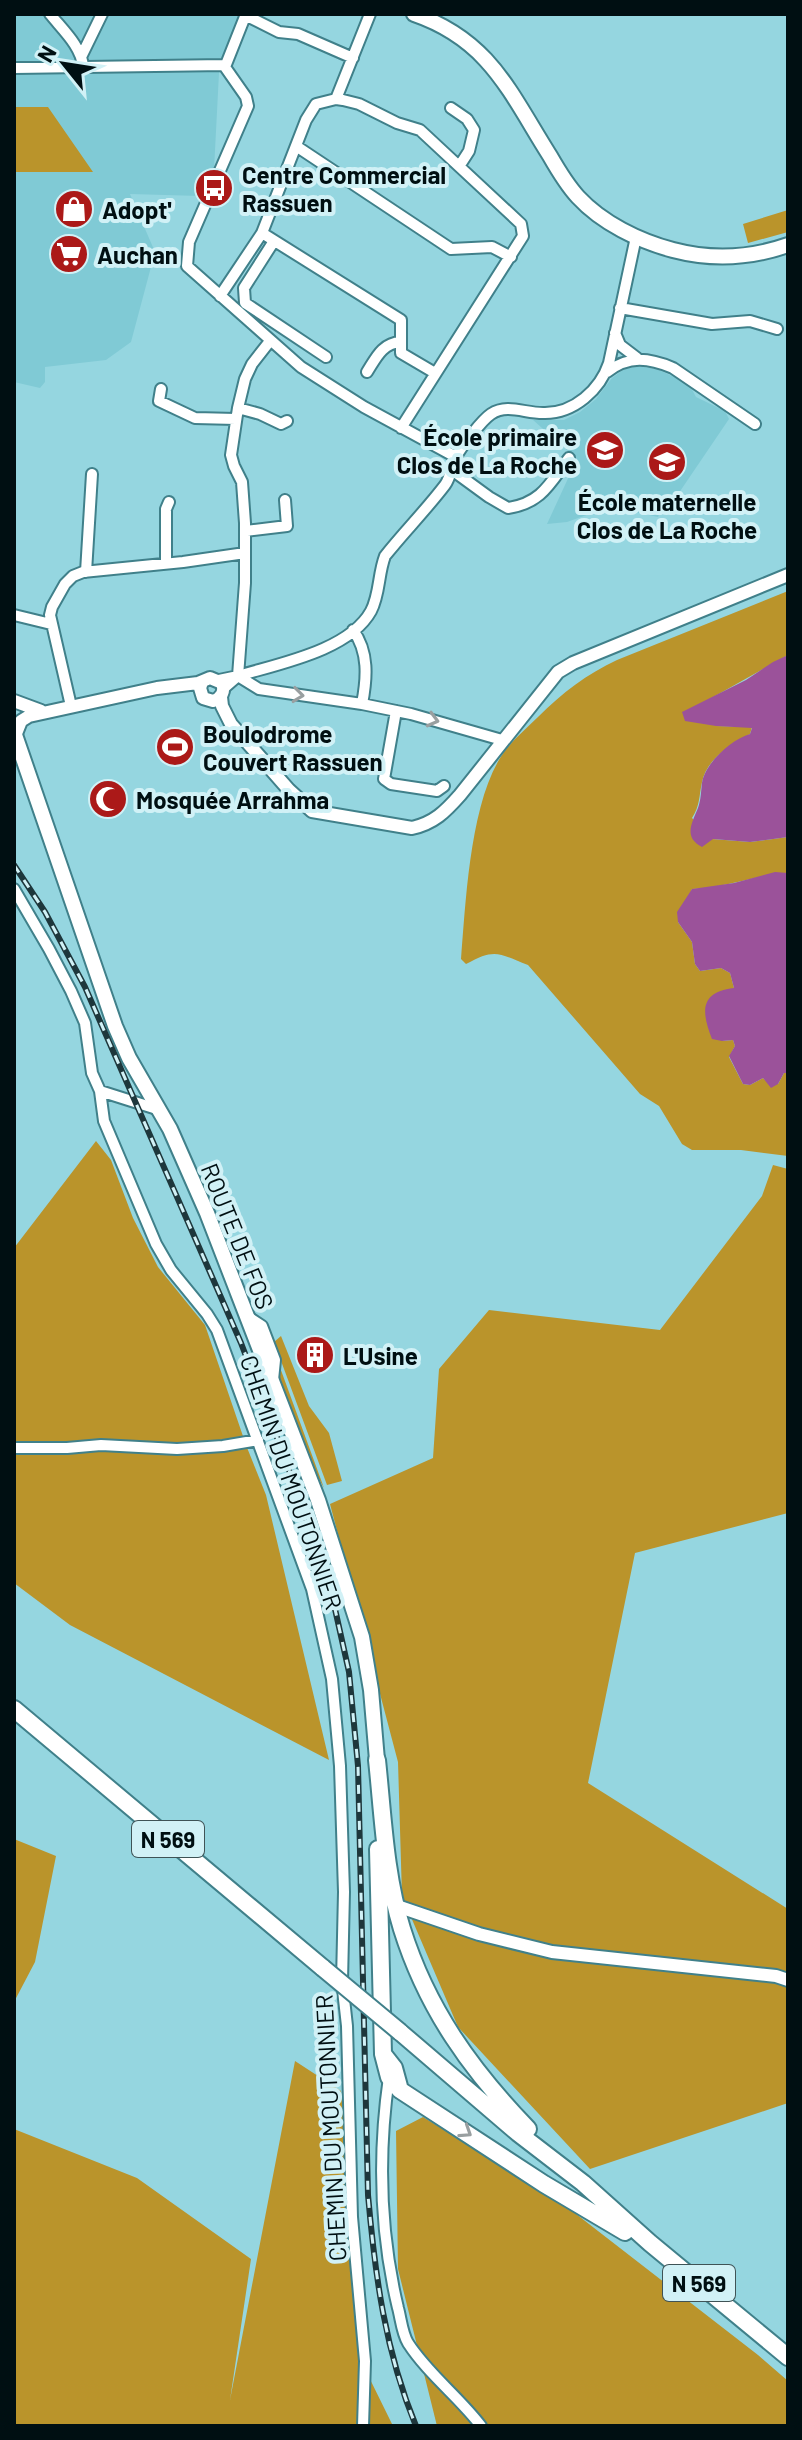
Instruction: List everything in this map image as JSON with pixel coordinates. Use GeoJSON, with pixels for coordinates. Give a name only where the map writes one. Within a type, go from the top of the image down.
{"type":"FeatureCollection","features":[{"type":"Feature","properties":{"kind":"main road"},"geometry":{"type":"LineString","coordinates":[[414,14],[458,34],[477,50],[496,70],[578,197],[623,232],[657,246],[688,254],[713,256],[747,255],[788,245]]}},
{"type":"Feature","properties":{"kind":"main road","name":"ROUTE DE FOS"},"geometry":{"type":"LineString","coordinates":[[16,736],[115,1026],[129,1058],[160,1110],[207,1213],[318,1500],[362,1637],[371,1690],[377,1760]]}},
{"type":"Feature","properties":{"kind":"main road","name":"N 569"},"geometry":{"type":"LineString","coordinates":[[14,1709],[788,2357]]}},
{"type":"Feature","properties":{"kind":"main road"},"geometry":{"type":"LineString","coordinates":[[377,1760],[388,1862],[401,1927],[447,2030]]}},
{"type":"Feature","properties":{"kind":"main road"},"geometry":{"type":"LineString","coordinates":[[377,1760],[383,2054],[394,2068],[394,2083]]}},
{"type":"Feature","properties":{"kind":"main road"},"geometry":{"type":"LineString","coordinates":[[379,1919],[397,1906]]}},
{"type":"Feature","properties":{"kind":"main road"},"geometry":{"type":"LineString","coordinates":[[379,1919],[401,1927]]}},
{"type":"Feature","properties":{"kind":"main road"},"geometry":{"type":"LineString","coordinates":[[380,1957],[391,1935],[401,1927]]}},
{"type":"Feature","properties":{"kind":"main road"},"geometry":{"type":"LineString","coordinates":[[380,1957],[395,1955],[407,1961],[432,2013],[470,2063],[528,2130],[566,2162],[583,2183]]}},
{"type":"Feature","properties":{"kind":"main road","name":"N 569"},"geometry":{"type":"LineString","coordinates":[[394,2083],[544,2184],[650,2243]]}},
{"type":"Feature","properties":{"kind":"street"},"geometry":{"type":"LineString","coordinates":[[50,14],[82,62]]}},
{"type":"Feature","properties":{"kind":"street"},"geometry":{"type":"LineString","coordinates":[[82,62],[102,14]]}},
{"type":"Feature","properties":{"kind":"street"},"geometry":{"type":"LineString","coordinates":[[353,58],[298,34],[279,32],[245,14],[225,65],[230,77],[246,97],[248,106],[189,242],[187,266],[301,367],[401,428],[456,457]]}},
{"type":"Feature","properties":{"kind":"street"},"geometry":{"type":"LineString","coordinates":[[336,99],[370,14]]}},
{"type":"Feature","properties":{"kind":"street"},"geometry":{"type":"LineString","coordinates":[[14,68],[82,62],[225,65]]}},
{"type":"Feature","properties":{"kind":"street"},"geometry":{"type":"LineString","coordinates":[[220,296],[262,233],[310,111],[316,104],[336,99],[359,104],[397,123],[415,126],[460,165],[523,228],[523,236],[401,428]]}},
{"type":"Feature","properties":{"kind":"street"},"geometry":{"type":"LineString","coordinates":[[451,108],[467,119],[474,130],[469,151],[460,165]]}},
{"type":"Feature","properties":{"kind":"street"},"geometry":{"type":"LineString","coordinates":[[296,146],[451,249],[492,247],[511,257]]}},
{"type":"Feature","properties":{"kind":"street"},"geometry":{"type":"LineString","coordinates":[[262,233],[401,320],[401,353],[435,373]]}},
{"type":"Feature","properties":{"kind":"street"},"geometry":{"type":"LineString","coordinates":[[605,374],[636,237]]}},
{"type":"Feature","properties":{"kind":"street"},"geometry":{"type":"LineString","coordinates":[[274,241],[244,288],[245,303],[326,357]]}},
{"type":"Feature","properties":{"kind":"street"},"geometry":{"type":"LineString","coordinates":[[620,308],[712,324],[750,321],[777,329]]}},
{"type":"Feature","properties":{"kind":"street"},"geometry":{"type":"LineString","coordinates":[[615,333],[620,345],[637,358]]}},
{"type":"Feature","properties":{"kind":"street"},"geometry":{"type":"LineString","coordinates":[[238,676],[245,531],[242,482],[231,455],[245,379],[270,341]]}},
{"type":"Feature","properties":{"kind":"street"},"geometry":{"type":"LineString","coordinates":[[367,372],[383,348],[390,342],[401,342]]}},
{"type":"Feature","properties":{"kind":"street"},"geometry":{"type":"LineString","coordinates":[[16,736],[21,721],[44,712],[157,688],[186,685],[213,691],[238,676],[307,656],[353,630],[370,613],[376,600],[385,556],[448,482],[456,457],[488,415],[504,408],[555,412],[583,400],[605,374],[624,361],[637,358],[673,368],[755,424]]}},
{"type":"Feature","properties":{"kind":"street"},"geometry":{"type":"LineString","coordinates":[[161,389],[159,401],[195,418],[237,413],[260,414],[281,424],[287,421]]}},
{"type":"Feature","properties":{"kind":"street"},"geometry":{"type":"LineString","coordinates":[[452,470],[508,508],[529,503],[540,495],[569,458]]}},
{"type":"Feature","properties":{"kind":"street"},"geometry":{"type":"LineString","coordinates":[[86,572],[92,474]]}},
{"type":"Feature","properties":{"kind":"street"},"geometry":{"type":"LineString","coordinates":[[245,531],[287,526],[285,500]]}},
{"type":"Feature","properties":{"kind":"street"},"geometry":{"type":"LineString","coordinates":[[166,564],[166,509],[169,502]]}},
{"type":"Feature","properties":{"kind":"street"},"geometry":{"type":"LineString","coordinates":[[71,706],[51,624],[52,607],[73,576],[245,553]]}},
{"type":"Feature","properties":{"kind":"street"},"geometry":{"type":"LineString","coordinates":[[213,691],[216,711],[312,811],[412,828],[432,822],[443,814],[558,672],[573,663],[788,575]]}},
{"type":"Feature","properties":{"kind":"street"},"geometry":{"type":"LineString","coordinates":[[14,615],[51,624]]}},
{"type":"Feature","properties":{"kind":"street"},"geometry":{"type":"LineString","coordinates":[[353,630],[360,639],[366,661],[362,704]]}},
{"type":"Feature","properties":{"kind":"street"},"geometry":{"type":"LineString","coordinates":[[238,676],[259,689],[396,711],[502,740]]}},
{"type":"Feature","properties":{"kind":"street"},"geometry":{"type":"LineString","coordinates":[[14,701],[44,712]]}},
{"type":"Feature","properties":{"kind":"street"},"geometry":{"type":"LineString","coordinates":[[396,711],[384,779],[391,784],[437,791],[444,786]]}},
{"type":"Feature","properties":{"kind":"street","name":"CHEMIN DU MOUTONNIER"},"geometry":{"type":"LineString","coordinates":[[14,889],[30,913],[85,1023],[92,1073],[100,1091],[104,1121],[156,1244],[171,1270],[217,1330],[312,1589],[332,1679],[340,1766],[344,1892],[342,1981],[347,2026],[352,2217],[365,2361],[363,2426]]}},
{"type":"Feature","properties":{"kind":"street"},"geometry":{"type":"LineString","coordinates":[[100,1091],[160,1110]]}},
{"type":"Feature","properties":{"kind":"street"},"geometry":{"type":"LineString","coordinates":[[14,1448],[101,1445],[177,1449],[258,1440]]}},
{"type":"Feature","properties":{"kind":"street"},"geometry":{"type":"LineString","coordinates":[[397,1906],[479,1934],[552,1952],[776,1976],[788,1980]]}},
{"type":"Feature","properties":{"kind":"street"},"geometry":{"type":"LineString","coordinates":[[401,1927],[428,1916]]}},
{"type":"Feature","properties":{"kind":"street"},"geometry":{"type":"LineString","coordinates":[[384,2109],[394,2083]]}},
{"type":"Feature","properties":{"kind":"street"},"geometry":{"type":"LineString","coordinates":[[394,2083],[382,2121],[384,2227],[394,2292],[406,2340],[481,2426]]}},
{"type":"Feature","properties":{"kind":"shaded area"},"geometry":{"type":"Polygon","coordinates":[[[14,14],[240,14],[219,73],[214,170],[200,196],[130,194],[155,252],[131,342],[106,360],[45,367],[45,382],[40,388],[14,382],[14,14]]]}},
{"type":"Feature","properties":{"kind":"shaded area"},"geometry":{"type":"Polygon","coordinates":[[[14,107],[48,107],[93,172],[14,172],[14,107]]]}},
{"type":"Feature","properties":{"kind":"shaded area"},"geometry":{"type":"Polygon","coordinates":[[[788,210],[788,232],[748,243],[743,224],[788,210]]]}},
{"type":"Feature","properties":{"kind":"shaded area","name":"École primaire Clos de La Roche"},"geometry":{"type":"Polygon","coordinates":[[[636,366],[657,369],[689,384],[696,397],[725,411],[729,419],[668,509],[661,509],[658,517],[630,511],[595,512],[567,522],[547,524],[577,459],[533,420],[564,420],[580,412],[596,399],[612,378],[636,366]]]}},
{"type":"Feature","properties":{"kind":"shaded area"},"geometry":{"type":"Polygon","coordinates":[[[788,591],[788,655],[708,700],[716,726],[752,727],[750,734],[721,753],[709,766],[692,818],[712,839],[750,842],[788,837],[788,873],[692,889],[678,922],[692,942],[695,964],[700,971],[721,968],[730,973],[734,988],[722,1041],[733,1040],[735,1046],[729,1057],[743,1084],[750,1085],[763,1078],[778,1084],[784,1073],[788,1073],[788,1156],[741,1150],[692,1150],[682,1144],[659,1106],[640,1094],[528,965],[497,954],[466,964],[461,959],[472,848],[485,791],[495,767],[515,739],[566,692],[617,660],[788,591]]]}},
{"type":"Feature","properties":{"kind":"shaded area"},"geometry":{"type":"Polygon","coordinates":[[[788,655],[788,837],[750,842],[713,839],[702,847],[693,839],[691,829],[704,775],[720,753],[750,734],[752,728],[685,721],[682,712],[788,655]]]}},
{"type":"Feature","properties":{"kind":"shaded area"},"geometry":{"type":"Polygon","coordinates":[[[775,872],[788,873],[788,1073],[784,1073],[778,1084],[771,1088],[763,1078],[750,1085],[743,1084],[729,1056],[735,1046],[733,1040],[712,1039],[706,1020],[706,1004],[715,994],[734,988],[730,973],[721,968],[700,971],[695,964],[692,942],[678,922],[677,912],[692,889],[734,883],[775,872]]]}},
{"type":"Feature","properties":{"kind":"shaded area"},"geometry":{"type":"Polygon","coordinates":[[[96,1141],[111,1160],[133,1218],[158,1267],[205,1325],[266,1495],[329,1760],[70,1625],[14,1583],[14,1248],[96,1141]]]}},
{"type":"Feature","properties":{"kind":"shaded area"},"geometry":{"type":"Polygon","coordinates":[[[773,1165],[788,1169],[788,1513],[635,1553],[588,1783],[788,1909],[788,2103],[590,2169],[458,2027],[402,1896],[398,1762],[330,1504],[433,1458],[439,1369],[489,1310],[660,1330],[762,1196],[773,1165]]]}},
{"type":"Feature","properties":{"kind":"shaded area"},"geometry":{"type":"Polygon","coordinates":[[[281,1336],[309,1406],[329,1433],[342,1481],[327,1485],[274,1342],[281,1336]]]}},
{"type":"Feature","properties":{"kind":"shaded area"},"geometry":{"type":"Polygon","coordinates":[[[278,1362],[324,1488],[288,1411],[278,1362]]]}},
{"type":"Feature","properties":{"kind":"shaded area"},"geometry":{"type":"Polygon","coordinates":[[[14,1839],[56,1856],[35,1962],[14,2002],[14,1839]]]}},
{"type":"Feature","properties":{"kind":"shaded area"},"geometry":{"type":"Polygon","coordinates":[[[295,2061],[341,2091],[363,2365],[393,2426],[14,2426],[14,2129],[137,2178],[251,2259],[230,2400],[295,2061]]]}},
{"type":"Feature","properties":{"kind":"shaded area"},"geometry":{"type":"Polygon","coordinates":[[[423,2117],[558,2200],[758,2355],[788,2381],[788,2426],[437,2426],[398,2269],[396,2131],[423,2117]]]}},
{"type":"Feature","properties":{"kind":"railway"},"geometry":{"type":"LineString","coordinates":[[14,865],[45,912],[85,987],[241,1343],[286,1461],[335,1609],[349,1672],[358,1766],[368,2195],[378,2283],[389,2341],[416,2426]]}},
{"type":"Feature","properties":{"kind":"place","name":"Centre Commercial Rassuen"},"geometry":{"type":"Point","coordinates":[214,188]}},
{"type":"Feature","properties":{"kind":"place","name":"Adopt'"},"geometry":{"type":"Point","coordinates":[74,209]}},
{"type":"Feature","properties":{"kind":"place","name":"Auchan"},"geometry":{"type":"Point","coordinates":[69,254]}},
{"type":"Feature","properties":{"kind":"place","name":"École primaire Clos de La Roche"},"geometry":{"type":"Point","coordinates":[605,450]}},
{"type":"Feature","properties":{"kind":"place","name":"École maternelle Clos de La Roche"},"geometry":{"type":"Point","coordinates":[667,462]}},
{"type":"Feature","properties":{"kind":"place","name":"Boulodrome Couvert Rassuen"},"geometry":{"type":"Point","coordinates":[175,747]}},
{"type":"Feature","properties":{"kind":"place","name":"Mosquée Arrahma"},"geometry":{"type":"Point","coordinates":[108,799]}},
{"type":"Feature","properties":{"kind":"place","name":"L'Usine"},"geometry":{"type":"Point","coordinates":[315,1355]}}]}
